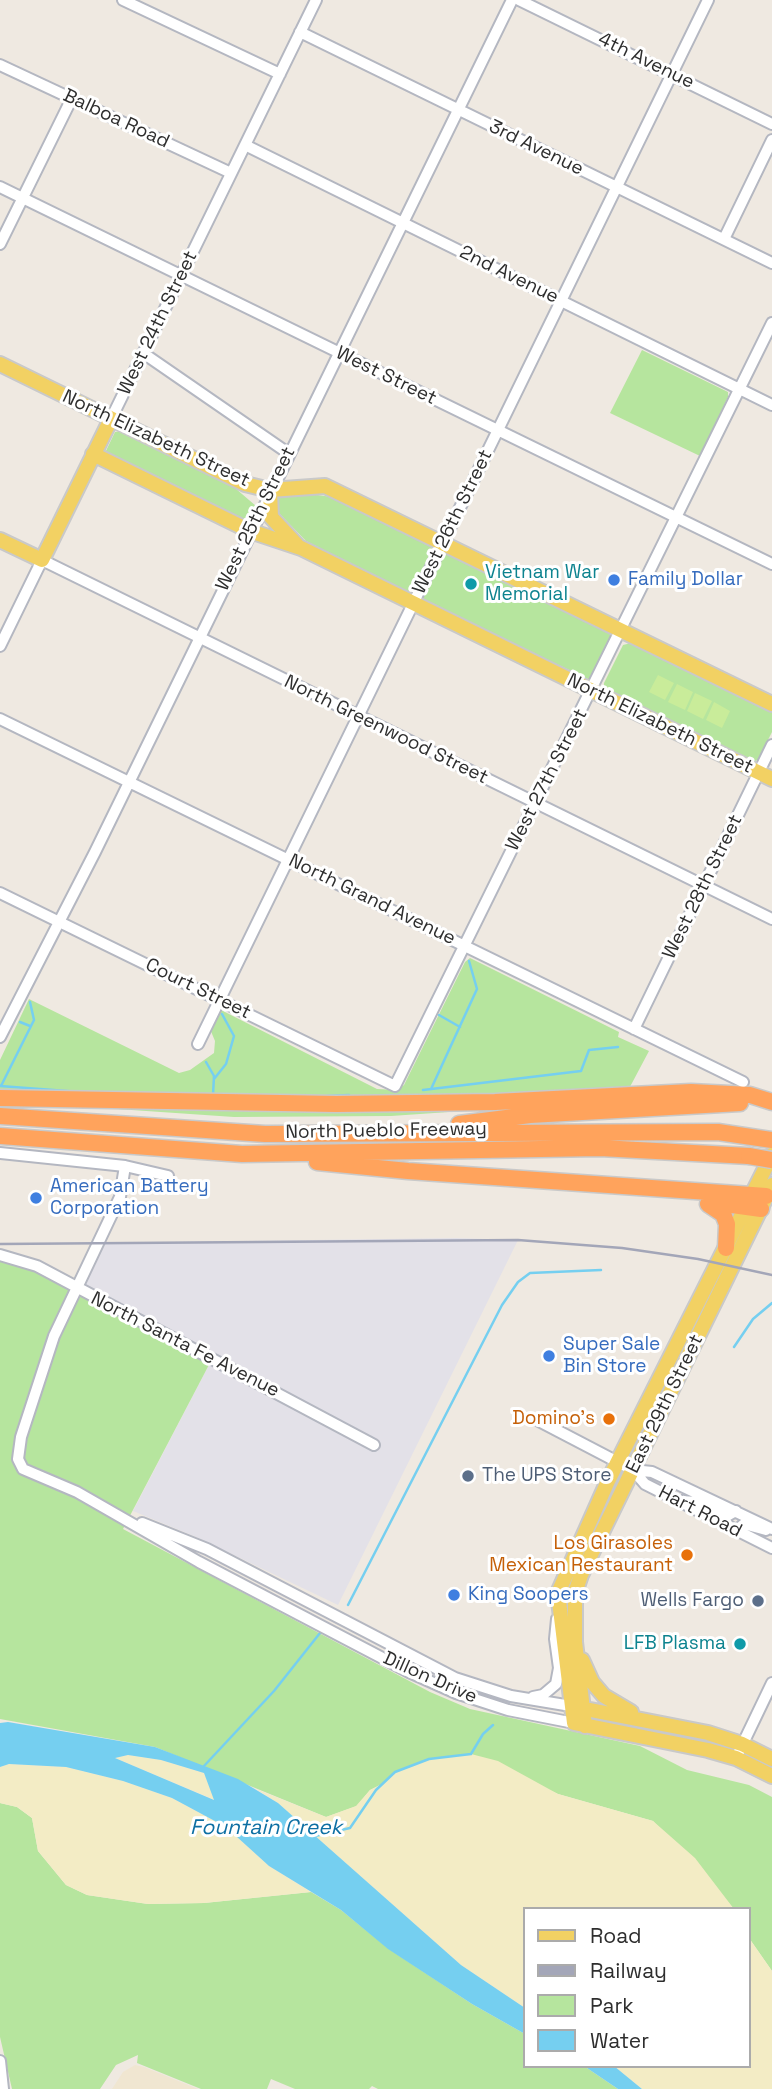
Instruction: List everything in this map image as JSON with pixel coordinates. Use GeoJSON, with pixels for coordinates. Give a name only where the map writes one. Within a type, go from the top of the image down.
{"type":"FeatureCollection","features":[{"type":"Feature","properties":{"kind":"highway"},"geometry":{"type":"LineString","coordinates":[[0,1098],[337,1104],[495,1102],[691,1092],[750,1095],[772,1103]]}},
{"type":"Feature","properties":{"kind":"highway"},"geometry":{"type":"LineString","coordinates":[[390,1132],[530,1115],[772,1103]]}},
{"type":"Feature","properties":{"kind":"highway","name":"North Pueblo Freeway"},"geometry":{"type":"LineString","coordinates":[[0,1116],[265,1134],[718,1132],[764,1138]]}},
{"type":"Feature","properties":{"kind":"highway","name":"North Pueblo Freeway"},"geometry":{"type":"LineString","coordinates":[[0,1136],[242,1154],[600,1147],[749,1156],[772,1160]]}},
{"type":"Feature","properties":{"kind":"highway"},"geometry":{"type":"LineString","coordinates":[[242,1154],[408,1171],[651,1188],[761,1201]]}},
{"type":"Feature","properties":{"kind":"highway"},"geometry":{"type":"LineString","coordinates":[[651,1188],[706,1202],[761,1201]]}},
{"type":"Feature","properties":{"kind":"highway"},"geometry":{"type":"LineString","coordinates":[[706,1202],[723,1214],[727,1224],[726,1248]]}},
{"type":"Feature","properties":{"kind":"main road","name":"North Elizabeth Street"},"geometry":{"type":"LineString","coordinates":[[0,364],[245,484],[270,490],[325,486],[772,704]]}},
{"type":"Feature","properties":{"kind":"main road","name":"West 24th Street"},"geometry":{"type":"LineString","coordinates":[[42,560],[111,419]]}},
{"type":"Feature","properties":{"kind":"main road","name":"North Elizabeth Street"},"geometry":{"type":"LineString","coordinates":[[93,454],[250,531],[300,548],[765,776]]}},
{"type":"Feature","properties":{"kind":"main road"},"geometry":{"type":"LineString","coordinates":[[270,490],[271,517],[300,548]]}},
{"type":"Feature","properties":{"kind":"main road","name":"North Greenwood Street"},"geometry":{"type":"LineString","coordinates":[[0,540],[42,560]]}},
{"type":"Feature","properties":{"kind":"main road"},"geometry":{"type":"LineString","coordinates":[[761,1201],[772,1155]]}},
{"type":"Feature","properties":{"kind":"main road","name":"East 29th Street"},"geometry":{"type":"LineString","coordinates":[[579,1725],[558,1606],[558,1593],[564,1574],[726,1248],[761,1201]]}},
{"type":"Feature","properties":{"kind":"main road","name":"East 29th Street"},"geometry":{"type":"LineString","coordinates":[[577,1707],[575,1593],[581,1575],[761,1201]]}},
{"type":"Feature","properties":{"kind":"main road"},"geometry":{"type":"LineString","coordinates":[[575,1642],[592,1682],[604,1696],[621,1709],[659,1722]]}},
{"type":"Feature","properties":{"kind":"main road","name":"Dillon Drive"},"geometry":{"type":"LineString","coordinates":[[577,1707],[659,1722],[739,1751],[772,1776]]}},
{"type":"Feature","properties":{"kind":"main road","name":"Dillon Drive"},"geometry":{"type":"LineString","coordinates":[[579,1725],[739,1751],[772,1759]]}},
{"type":"Feature","properties":{"kind":"street"},"geometry":{"type":"LineString","coordinates":[[123,0],[280,74]]}},
{"type":"Feature","properties":{"kind":"street","name":"West 24th Street"},"geometry":{"type":"LineString","coordinates":[[111,419],[316,0]]}},
{"type":"Feature","properties":{"kind":"street","name":"West 25th Street"},"geometry":{"type":"LineString","coordinates":[[0,1037],[60,922],[512,0]]}},
{"type":"Feature","properties":{"kind":"street","name":"4th Avenue"},"geometry":{"type":"LineString","coordinates":[[519,0],[772,124]]}},
{"type":"Feature","properties":{"kind":"street","name":"West 26th Street"},"geometry":{"type":"LineString","coordinates":[[198,1044],[708,0]]}},
{"type":"Feature","properties":{"kind":"street","name":"3rd Avenue"},"geometry":{"type":"LineString","coordinates":[[300,32],[772,263]]}},
{"type":"Feature","properties":{"kind":"street","name":"Balboa Road"},"geometry":{"type":"LineString","coordinates":[[0,65],[232,173]]}},
{"type":"Feature","properties":{"kind":"street"},"geometry":{"type":"LineString","coordinates":[[0,244],[72,98]]}},
{"type":"Feature","properties":{"kind":"street"},"geometry":{"type":"LineString","coordinates":[[724,239],[772,140]]}},
{"type":"Feature","properties":{"kind":"street","name":"2nd Avenue"},"geometry":{"type":"LineString","coordinates":[[245,145],[772,405]]}},
{"type":"Feature","properties":{"kind":"street","name":"West Street"},"geometry":{"type":"LineString","coordinates":[[0,187],[181,278],[772,564]]}},
{"type":"Feature","properties":{"kind":"street","name":"West 27th Street"},"geometry":{"type":"LineString","coordinates":[[395,1086],[622,632],[772,323]]}},
{"type":"Feature","properties":{"kind":"street"},"geometry":{"type":"LineString","coordinates":[[143,354],[288,453]]}},
{"type":"Feature","properties":{"kind":"street","name":"West 24th Street"},"geometry":{"type":"LineString","coordinates":[[0,646],[42,560]]}},
{"type":"Feature","properties":{"kind":"street","name":"North Greenwood Street"},"geometry":{"type":"LineString","coordinates":[[42,560],[772,919]]}},
{"type":"Feature","properties":{"kind":"street","name":"North Grand Avenue"},"geometry":{"type":"LineString","coordinates":[[0,719],[743,1082]]}},
{"type":"Feature","properties":{"kind":"street","name":"West 28th Street"},"geometry":{"type":"LineString","coordinates":[[634,1029],[704,886],[765,776],[772,745]]}},
{"type":"Feature","properties":{"kind":"street","name":"Court Street"},"geometry":{"type":"LineString","coordinates":[[0,893],[395,1086]]}},
{"type":"Feature","properties":{"kind":"street"},"geometry":{"type":"LineString","coordinates":[[0,1153],[125,1166],[168,1176]]}},
{"type":"Feature","properties":{"kind":"street","name":"North Santa Fe Avenue"},"geometry":{"type":"LineString","coordinates":[[125,1166],[120,1197],[76,1289],[374,1445]]}},
{"type":"Feature","properties":{"kind":"street"},"geometry":{"type":"LineString","coordinates":[[0,1255],[37,1266],[76,1289]]}},
{"type":"Feature","properties":{"kind":"street","name":"Dillon Drive"},"geometry":{"type":"LineString","coordinates":[[76,1289],[54,1336],[21,1437],[18,1459],[23,1469],[77,1492],[199,1562],[409,1672],[456,1693],[508,1710],[579,1725]]}},
{"type":"Feature","properties":{"kind":"street","name":"Hart Road"},"geometry":{"type":"LineString","coordinates":[[540,1421],[618,1462],[633,1471],[645,1484],[772,1548]]}},
{"type":"Feature","properties":{"kind":"street","name":"Hart Road"},"geometry":{"type":"LineString","coordinates":[[633,1471],[652,1472],[772,1530]]}},
{"type":"Feature","properties":{"kind":"street"},"geometry":{"type":"LineString","coordinates":[[678,1501],[696,1502],[727,1516],[736,1511]]}},
{"type":"Feature","properties":{"kind":"street","name":"Dillon Drive"},"geometry":{"type":"LineString","coordinates":[[113,1512],[207,1549],[455,1678],[527,1698],[577,1707]]}},
{"type":"Feature","properties":{"kind":"street"},"geometry":{"type":"LineString","coordinates":[[737,1530],[744,1524],[772,1530]]}},
{"type":"Feature","properties":{"kind":"street"},"geometry":{"type":"LineString","coordinates":[[527,1698],[544,1695],[556,1684],[559,1668],[555,1639],[558,1606]]}},
{"type":"Feature","properties":{"kind":"street"},"geometry":{"type":"LineString","coordinates":[[739,1751],[772,1683]]}},
{"type":"Feature","properties":{"kind":"street"},"geometry":{"type":"LineString","coordinates":[[0,2061],[3,2089]]}},
{"type":"Feature","properties":{"kind":"shaded area"},"geometry":{"type":"Polygon","coordinates":[[[456,1238],[518,1240],[338,1605],[196,1537],[133,1511],[212,1359],[76,1289],[99,1243],[456,1238]]]}},
{"type":"Feature","properties":{"kind":"shaded area"},"geometry":{"type":"Polygon","coordinates":[[[135,2065],[198,2089],[112,2089],[123,2072],[135,2065]]]}},
{"type":"Feature","properties":{"kind":"green space"},"geometry":{"type":"Polygon","coordinates":[[[642,350],[728,392],[700,456],[610,413],[642,350]]]}},
{"type":"Feature","properties":{"kind":"green space"},"geometry":{"type":"Polygon","coordinates":[[[121,431],[235,488],[256,506],[249,524],[104,455],[115,432],[121,431]]]}},
{"type":"Feature","properties":{"kind":"green space"},"geometry":{"type":"Polygon","coordinates":[[[303,493],[332,497],[430,544],[432,550],[412,590],[406,592],[306,541],[274,508],[278,496],[303,493]]]}},
{"type":"Feature","properties":{"kind":"green space"},"geometry":{"type":"Polygon","coordinates":[[[449,553],[612,634],[590,680],[424,601],[423,595],[441,557],[449,553]]]}},
{"type":"Feature","properties":{"kind":"green space"},"geometry":{"type":"Polygon","coordinates":[[[631,643],[772,712],[772,732],[758,760],[752,762],[604,689],[604,683],[623,645],[631,643]]]}},
{"type":"Feature","properties":{"kind":"green space"},"geometry":{"type":"Polygon","coordinates":[[[658,675],[674,683],[665,700],[649,692],[658,675]]]}},
{"type":"Feature","properties":{"kind":"green space"},"geometry":{"type":"Polygon","coordinates":[[[677,684],[693,692],[685,710],[668,702],[677,684]]]}},
{"type":"Feature","properties":{"kind":"green space"},"geometry":{"type":"Polygon","coordinates":[[[695,693],[712,701],[703,719],[687,711],[695,693]]]}},
{"type":"Feature","properties":{"kind":"green space"},"geometry":{"type":"Polygon","coordinates":[[[714,702],[730,711],[722,728],[706,720],[714,702]]]}},
{"type":"Feature","properties":{"kind":"green space"},"geometry":{"type":"Polygon","coordinates":[[[470,958],[619,1032],[618,1037],[649,1051],[623,1100],[391,1116],[234,1117],[0,1101],[0,1060],[29,999],[179,1073],[190,1070],[214,1053],[215,1041],[210,1029],[221,1010],[377,1089],[397,1090],[404,1085],[465,962],[470,958]]]}},
{"type":"Feature","properties":{"kind":"green space"},"geometry":{"type":"Polygon","coordinates":[[[0,1255],[37,1266],[212,1359],[123,1529],[430,1692],[470,1709],[640,1746],[687,1770],[749,1785],[772,1797],[772,1971],[751,1941],[751,1907],[732,1907],[653,1821],[558,1794],[471,1754],[429,1759],[395,1772],[382,1784],[370,1790],[357,1806],[326,1817],[155,1747],[0,1719],[0,1255]]]}},
{"type":"Feature","properties":{"kind":"green space"},"geometry":{"type":"Polygon","coordinates":[[[0,1803],[17,1807],[32,1818],[38,1851],[66,1885],[87,1895],[148,1904],[204,1903],[311,1892],[341,1910],[389,1949],[472,2004],[524,2033],[524,2068],[587,2068],[618,2089],[378,2089],[372,2086],[369,2089],[295,2089],[271,2079],[267,2089],[201,2089],[137,2063],[138,2055],[116,2065],[100,2089],[12,2089],[0,2037],[0,1803]]]}},
{"type":"Feature","properties":{"kind":"sand"},"geometry":{"type":"Polygon","coordinates":[[[471,1754],[498,1761],[558,1794],[653,1821],[695,1858],[732,1907],[524,1907],[524,2007],[461,1965],[278,1803],[256,1789],[326,1817],[356,1806],[370,1790],[382,1784],[395,1772],[429,1759],[471,1754]]]}},
{"type":"Feature","properties":{"kind":"sand"},"geometry":{"type":"Polygon","coordinates":[[[128,1755],[161,1760],[204,1773],[215,1800],[115,1758],[128,1755]]]}},
{"type":"Feature","properties":{"kind":"sand"},"geometry":{"type":"Polygon","coordinates":[[[9,1764],[66,1767],[123,1781],[172,1798],[226,1827],[269,1866],[311,1892],[204,1903],[148,1904],[87,1895],[66,1885],[38,1851],[32,1818],[17,1807],[0,1803],[0,1767],[9,1764]]]}},
{"type":"Feature","properties":{"kind":"sand"},"geometry":{"type":"Polygon","coordinates":[[[751,1941],[772,1971],[772,2089],[642,2089],[616,2068],[751,2068],[751,1941]]]}},
{"type":"Feature","properties":{"kind":"water","name":"Fountain Creek"},"geometry":{"type":"Polygon","coordinates":[[[8,1722],[155,1747],[238,1779],[278,1803],[461,1965],[524,2007],[524,2033],[472,2004],[388,1949],[341,1910],[269,1866],[226,1827],[172,1798],[123,1781],[66,1767],[9,1764],[0,1767],[0,1723],[8,1722]],[[128,1755],[115,1758],[214,1800],[204,1773],[161,1760],[128,1755]]]}},
{"type":"Feature","properties":{"kind":"water"},"geometry":{"type":"Polygon","coordinates":[[[587,2068],[616,2068],[642,2089],[618,2089],[587,2068]]]}},
{"type":"Feature","properties":{"kind":"waterway"},"geometry":{"type":"LineString","coordinates":[[431,1089],[477,989],[469,961]]}},
{"type":"Feature","properties":{"kind":"waterway"},"geometry":{"type":"LineString","coordinates":[[1,1086],[34,1020],[30,1002]]}},
{"type":"Feature","properties":{"kind":"waterway"},"geometry":{"type":"LineString","coordinates":[[214,1079],[226,1064],[234,1036],[222,1014]]}},
{"type":"Feature","properties":{"kind":"waterway"},"geometry":{"type":"LineString","coordinates":[[439,1015],[460,1027]]}},
{"type":"Feature","properties":{"kind":"waterway"},"geometry":{"type":"LineString","coordinates":[[20,1022],[30,1026]]}},
{"type":"Feature","properties":{"kind":"waterway"},"geometry":{"type":"LineString","coordinates":[[423,1090],[581,1071],[589,1050],[618,1047]]}},
{"type":"Feature","properties":{"kind":"waterway"},"geometry":{"type":"LineString","coordinates":[[206,1062],[214,1076],[213,1095]]}},
{"type":"Feature","properties":{"kind":"waterway"},"geometry":{"type":"LineString","coordinates":[[0,1086],[80,1092]]}},
{"type":"Feature","properties":{"kind":"waterway"},"geometry":{"type":"LineString","coordinates":[[327,1096],[349,1095]]}},
{"type":"Feature","properties":{"kind":"waterway"},"geometry":{"type":"LineString","coordinates":[[348,1605],[502,1305],[518,1282],[530,1273],[601,1270]]}},
{"type":"Feature","properties":{"kind":"waterway"},"geometry":{"type":"LineString","coordinates":[[734,1347],[753,1319],[772,1303]]}},
{"type":"Feature","properties":{"kind":"waterway"},"geometry":{"type":"LineString","coordinates":[[204,1766],[274,1691],[320,1633]]}},
{"type":"Feature","properties":{"kind":"waterway"},"geometry":{"type":"LineString","coordinates":[[315,1836],[350,1828],[376,1790],[395,1772],[429,1759],[471,1754],[483,1734],[493,1725]]}},
{"type":"Feature","properties":{"kind":"railway"},"geometry":{"type":"LineString","coordinates":[[0,1244],[518,1240],[622,1248],[698,1259],[772,1275]]}},
{"type":"Feature","properties":{"kind":"place","name":"Family Dollar"},"geometry":{"type":"Point","coordinates":[614,580]}},
{"type":"Feature","properties":{"kind":"place","name":"Vietnam War Memorial"},"geometry":{"type":"Point","coordinates":[471,584]}},
{"type":"Feature","properties":{"kind":"place","name":"American Battery Corporation"},"geometry":{"type":"Point","coordinates":[36,1198]}},
{"type":"Feature","properties":{"kind":"place","name":"Super Sale Bin Store"},"geometry":{"type":"Point","coordinates":[549,1356]}},
{"type":"Feature","properties":{"kind":"place","name":"Domino's"},"geometry":{"type":"Point","coordinates":[609,1419]}},
{"type":"Feature","properties":{"kind":"place","name":"The UPS Store"},"geometry":{"type":"Point","coordinates":[468,1476]}},
{"type":"Feature","properties":{"kind":"place","name":"Los Girasoles Mexican Restaurant"},"geometry":{"type":"Point","coordinates":[687,1555]}},
{"type":"Feature","properties":{"kind":"place","name":"King Soopers"},"geometry":{"type":"Point","coordinates":[454,1595]}},
{"type":"Feature","properties":{"kind":"place","name":"Wells Fargo"},"geometry":{"type":"Point","coordinates":[758,1601]}},
{"type":"Feature","properties":{"kind":"place","name":"LFB Plasma"},"geometry":{"type":"Point","coordinates":[740,1644]}}]}
